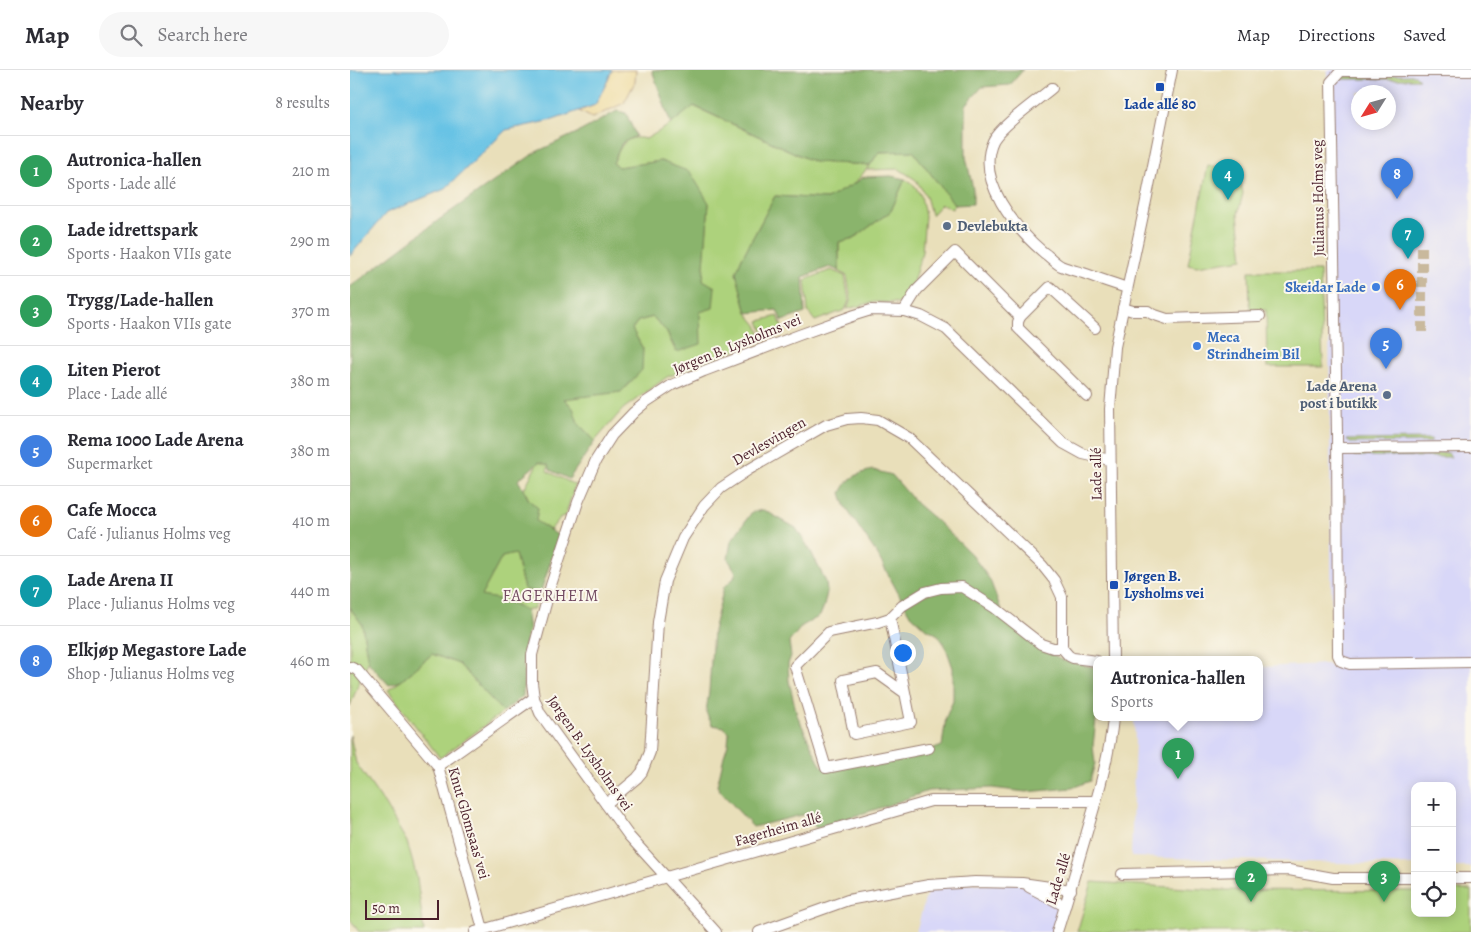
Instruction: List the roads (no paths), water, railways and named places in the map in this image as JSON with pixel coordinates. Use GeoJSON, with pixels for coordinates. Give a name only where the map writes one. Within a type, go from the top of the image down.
{"type":"FeatureCollection","features":[{"type":"Feature","properties":{"kind":"street","name":"Lade allé"},"geometry":{"type":"LineString","coordinates":[[1112,656],[1110,409],[1115,347],[1172,70]]}},
{"type":"Feature","properties":{"kind":"street"},"geometry":{"type":"LineString","coordinates":[[1340,70],[1471,71]]}},
{"type":"Feature","properties":{"kind":"street","name":"Julianus Holms veg"},"geometry":{"type":"LineString","coordinates":[[1340,70],[1331,82],[1338,650],[1341,661],[1350,664],[1471,662]]}},
{"type":"Feature","properties":{"kind":"street"},"geometry":{"type":"LineString","coordinates":[[1052,88],[1002,129],[994,140],[989,153],[989,165],[994,189],[1010,216],[1020,228],[1034,244],[1060,266],[1126,288]]}},
{"type":"Feature","properties":{"kind":"street"},"geometry":{"type":"LineString","coordinates":[[904,311],[917,290],[955,252],[1020,317]]}},
{"type":"Feature","properties":{"kind":"street"},"geometry":{"type":"LineString","coordinates":[[1087,396],[1018,328],[1020,317],[1050,288],[1095,328]]}},
{"type":"Feature","properties":{"kind":"street"},"geometry":{"type":"LineString","coordinates":[[1123,308],[1148,311],[1167,319],[1260,316]]}},
{"type":"Feature","properties":{"kind":"street","name":"Jørgen B. Lysholms vei"},"geometry":{"type":"LineString","coordinates":[[716,932],[629,836],[540,713],[534,698],[532,654],[551,585],[578,502],[596,460],[612,435],[646,402],[672,385],[799,334],[870,310],[887,310],[904,311],[921,316],[946,329],[1063,443],[1083,454],[1110,460]]}},
{"type":"Feature","properties":{"kind":"street","name":"Devlesvingen"},"geometry":{"type":"LineString","coordinates":[[606,804],[637,778],[642,772],[650,752],[658,622],[665,581],[683,538],[704,506],[721,488],[782,450],[826,425],[837,421],[861,418],[878,420],[909,438],[1042,565],[1054,580],[1062,597],[1062,648]]}},
{"type":"Feature","properties":{"kind":"street"},"geometry":{"type":"LineString","coordinates":[[1337,448],[1471,447]]}},
{"type":"Feature","properties":{"kind":"street"},"geometry":{"type":"LineString","coordinates":[[929,748],[826,768],[795,666],[829,632],[890,618],[902,606],[925,592],[941,588],[962,587],[995,608],[1041,644],[1053,648],[1062,648],[1073,658],[1093,660]]}},
{"type":"Feature","properties":{"kind":"street"},"geometry":{"type":"LineString","coordinates":[[890,618],[911,722],[854,734],[844,680],[877,673],[904,693]]}},
{"type":"Feature","properties":{"kind":"street","name":"Knut Glomsaas' vei"},"geometry":{"type":"LineString","coordinates":[[350,667],[357,670],[438,766],[479,931]]}},
{"type":"Feature","properties":{"kind":"street"},"geometry":{"type":"LineString","coordinates":[[438,766],[534,698]]}},
{"type":"Feature","properties":{"kind":"street","name":"Lade allé"},"geometry":{"type":"LineString","coordinates":[[1057,932],[1096,802],[1109,749],[1113,721]]}},
{"type":"Feature","properties":{"kind":"street","name":"Fagerheim allé"},"geometry":{"type":"LineString","coordinates":[[479,931],[931,800],[1096,802]]}},
{"type":"Feature","properties":{"kind":"street"},"geometry":{"type":"LineString","coordinates":[[1122,874],[1289,870],[1333,878],[1411,878]]}},
{"type":"Feature","properties":{"kind":"street"},"geometry":{"type":"LineString","coordinates":[[1456,878],[1471,878]]}},
{"type":"Feature","properties":{"kind":"street"},"geometry":{"type":"LineString","coordinates":[[759,932],[848,900],[929,885],[975,882],[1022,883],[1071,890]]}},
{"type":"Feature","properties":{"kind":"street"},"geometry":{"type":"LineString","coordinates":[[1022,883],[1065,906]]}},
{"type":"Feature","properties":{"kind":"water"},"geometry":{"type":"Polygon","coordinates":[[[350,70],[612,70],[595,105],[553,120],[506,130],[445,189],[386,213],[350,256],[350,70]]]}},
{"type":"Feature","properties":{"kind":"tunnel"},"geometry":{"type":"LineString","coordinates":[[1422,247],[1422,336]]}},
{"type":"Feature","properties":{"kind":"place","name":"Lade allé 80"},"geometry":{"type":"Point","coordinates":[1160,87]}},
{"type":"Feature","properties":{"kind":"place","name":"Elkjøp Megastore Lade"},"geometry":{"type":"Point","coordinates":[1397,199]}},
{"type":"Feature","properties":{"kind":"place","name":"Liten Pierot"},"geometry":{"type":"Point","coordinates":[1228,200]}},
{"type":"Feature","properties":{"kind":"place","name":"Devlebukta"},"geometry":{"type":"Point","coordinates":[947,226]}},
{"type":"Feature","properties":{"kind":"place","name":"Lade Arena II"},"geometry":{"type":"Point","coordinates":[1408,259]}},
{"type":"Feature","properties":{"kind":"place","name":"Skeidar Lade"},"geometry":{"type":"Point","coordinates":[1376,287]}},
{"type":"Feature","properties":{"kind":"place","name":"Cafe Mocca"},"geometry":{"type":"Point","coordinates":[1400,310]}},
{"type":"Feature","properties":{"kind":"place","name":"Meca Strindheim Bil"},"geometry":{"type":"Point","coordinates":[1197,346]}},
{"type":"Feature","properties":{"kind":"place","name":"Rema 1000 Lade Arena"},"geometry":{"type":"Point","coordinates":[1386,369]}},
{"type":"Feature","properties":{"kind":"place","name":"Lade Arena post i butikk"},"geometry":{"type":"Point","coordinates":[1387,395]}},
{"type":"Feature","properties":{"kind":"place","name":"Jørgen B. Lysholms vei"},"geometry":{"type":"Point","coordinates":[1114,585]}},
{"type":"Feature","properties":{"kind":"place","name":"Autronica-hallen"},"geometry":{"type":"Point","coordinates":[1178,779]}},
{"type":"Feature","properties":{"kind":"place","name":"Lade idrettspark"},"geometry":{"type":"Point","coordinates":[1251,902]}},
{"type":"Feature","properties":{"kind":"place","name":"Trygg/Lade-hallen"},"geometry":{"type":"Point","coordinates":[1384,902]}},
{"type":"Feature","properties":{"kind":"district","name":"FAGERHEIM"},"geometry":{"type":"Point","coordinates":[551,596]}}]}
